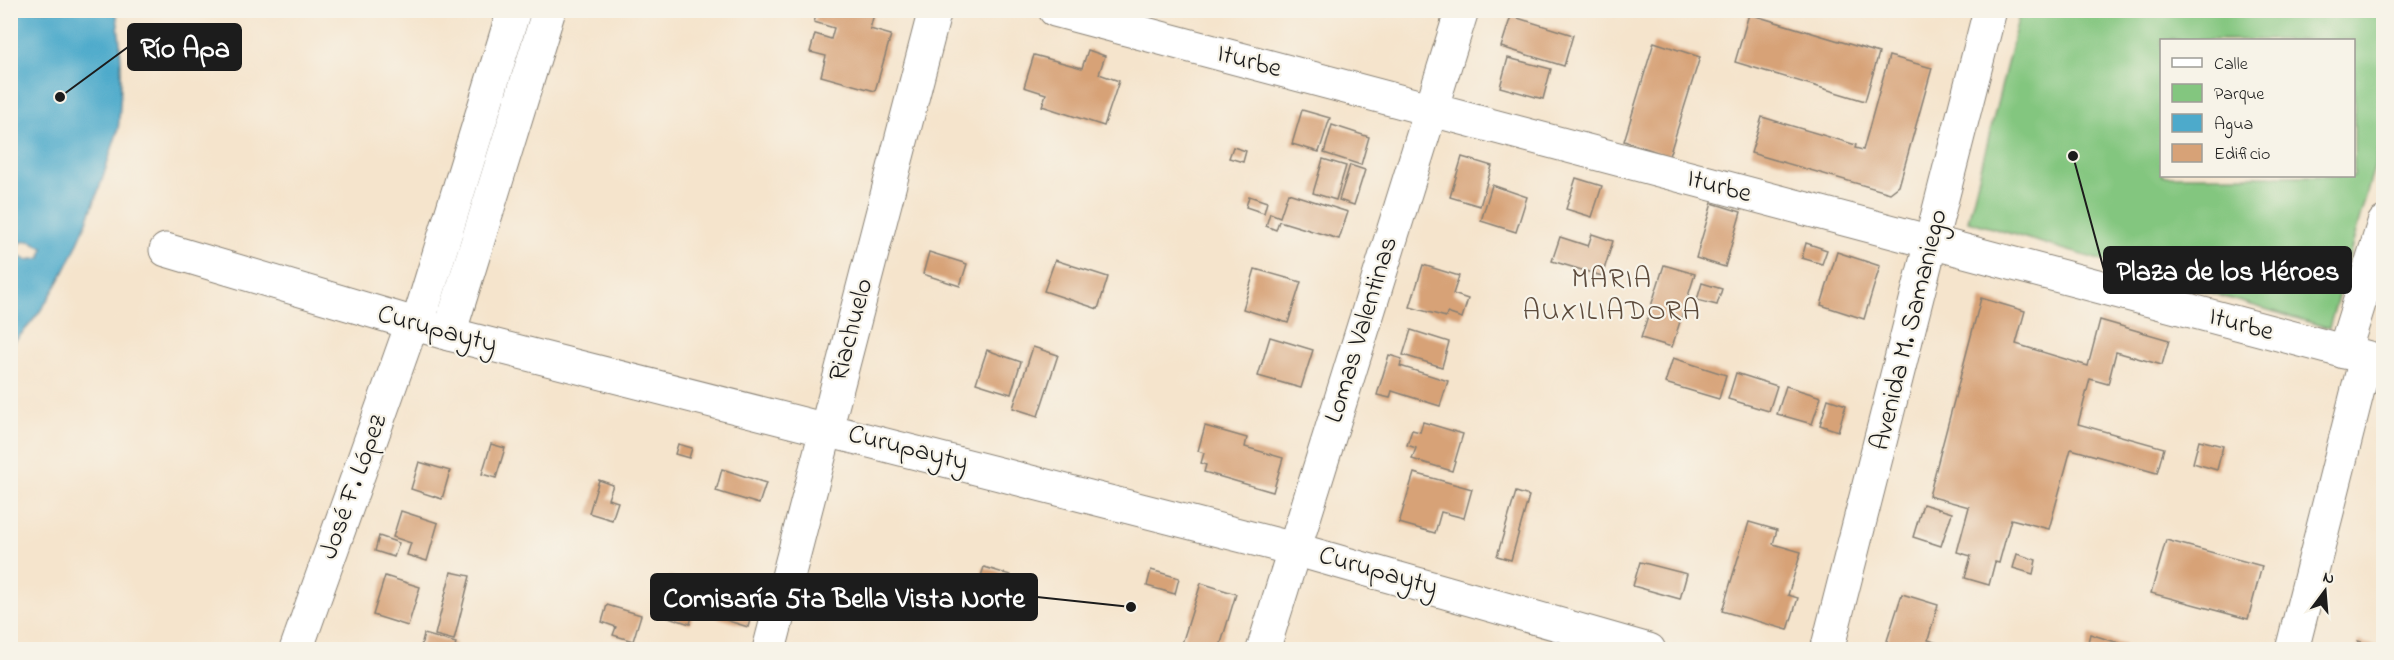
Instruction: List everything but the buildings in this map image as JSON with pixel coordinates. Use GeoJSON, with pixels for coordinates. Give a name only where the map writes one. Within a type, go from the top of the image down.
{"type":"FeatureCollection","features":[{"type":"Feature","properties":{"kind":"street","name":"José F. López"},"geometry":{"type":"LineString","coordinates":[[296,650],[414,325],[514,10]]}},
{"type":"Feature","properties":{"kind":"street"},"geometry":{"type":"LineString","coordinates":[[449,334],[549,10]]}},
{"type":"Feature","properties":{"kind":"street","name":"Riachuelo"},"geometry":{"type":"LineString","coordinates":[[769,650],[935,10]]}},
{"type":"Feature","properties":{"kind":"street","name":"Iturbe"},"geometry":{"type":"LineString","coordinates":[[1055,10],[2364,357]]}},
{"type":"Feature","properties":{"kind":"street","name":"Lomas Valentinas"},"geometry":{"type":"LineString","coordinates":[[1263,650],[1462,10]]}},
{"type":"Feature","properties":{"kind":"street","name":"Avenida M. Samaniego"},"geometry":{"type":"LineString","coordinates":[[1827,650],[1990,10]]}},
{"type":"Feature","properties":{"kind":"street"},"geometry":{"type":"LineString","coordinates":[[2292,650],[2364,357],[2384,223]]}},
{"type":"Feature","properties":{"kind":"street","name":"Curupayty"},"geometry":{"type":"LineString","coordinates":[[166,250],[414,325],[1294,549],[1649,650]]}},
{"type":"Feature","properties":{"kind":"green space"},"geometry":{"type":"Polygon","coordinates":[[[2020,11],[2383,11],[2383,136],[2329,328],[1968,221],[2020,11]]]}},
{"type":"Feature","properties":{"kind":"water"},"geometry":{"type":"Polygon","coordinates":[[[11,10],[116,11],[121,79],[119,124],[116,138],[72,257],[44,305],[29,326],[11,344],[11,10]],[[30,241],[21,242],[16,248],[18,255],[26,260],[41,258],[43,248],[30,241]]]}},
{"type":"Feature","properties":{"kind":"place","name":"Río Apa"},"geometry":{"type":"Point","coordinates":[60,97]}},
{"type":"Feature","properties":{"kind":"place","name":"Plaza de los Héroes"},"geometry":{"type":"Point","coordinates":[2073,156]}},
{"type":"Feature","properties":{"kind":"place","name":"Comisaría 5ta Bella Vista Norte"},"geometry":{"type":"Point","coordinates":[1131,607]}},
{"type":"Feature","properties":{"kind":"district","name":"MARIA AUXILIADORA"},"geometry":{"type":"Point","coordinates":[1612,296]}}]}
